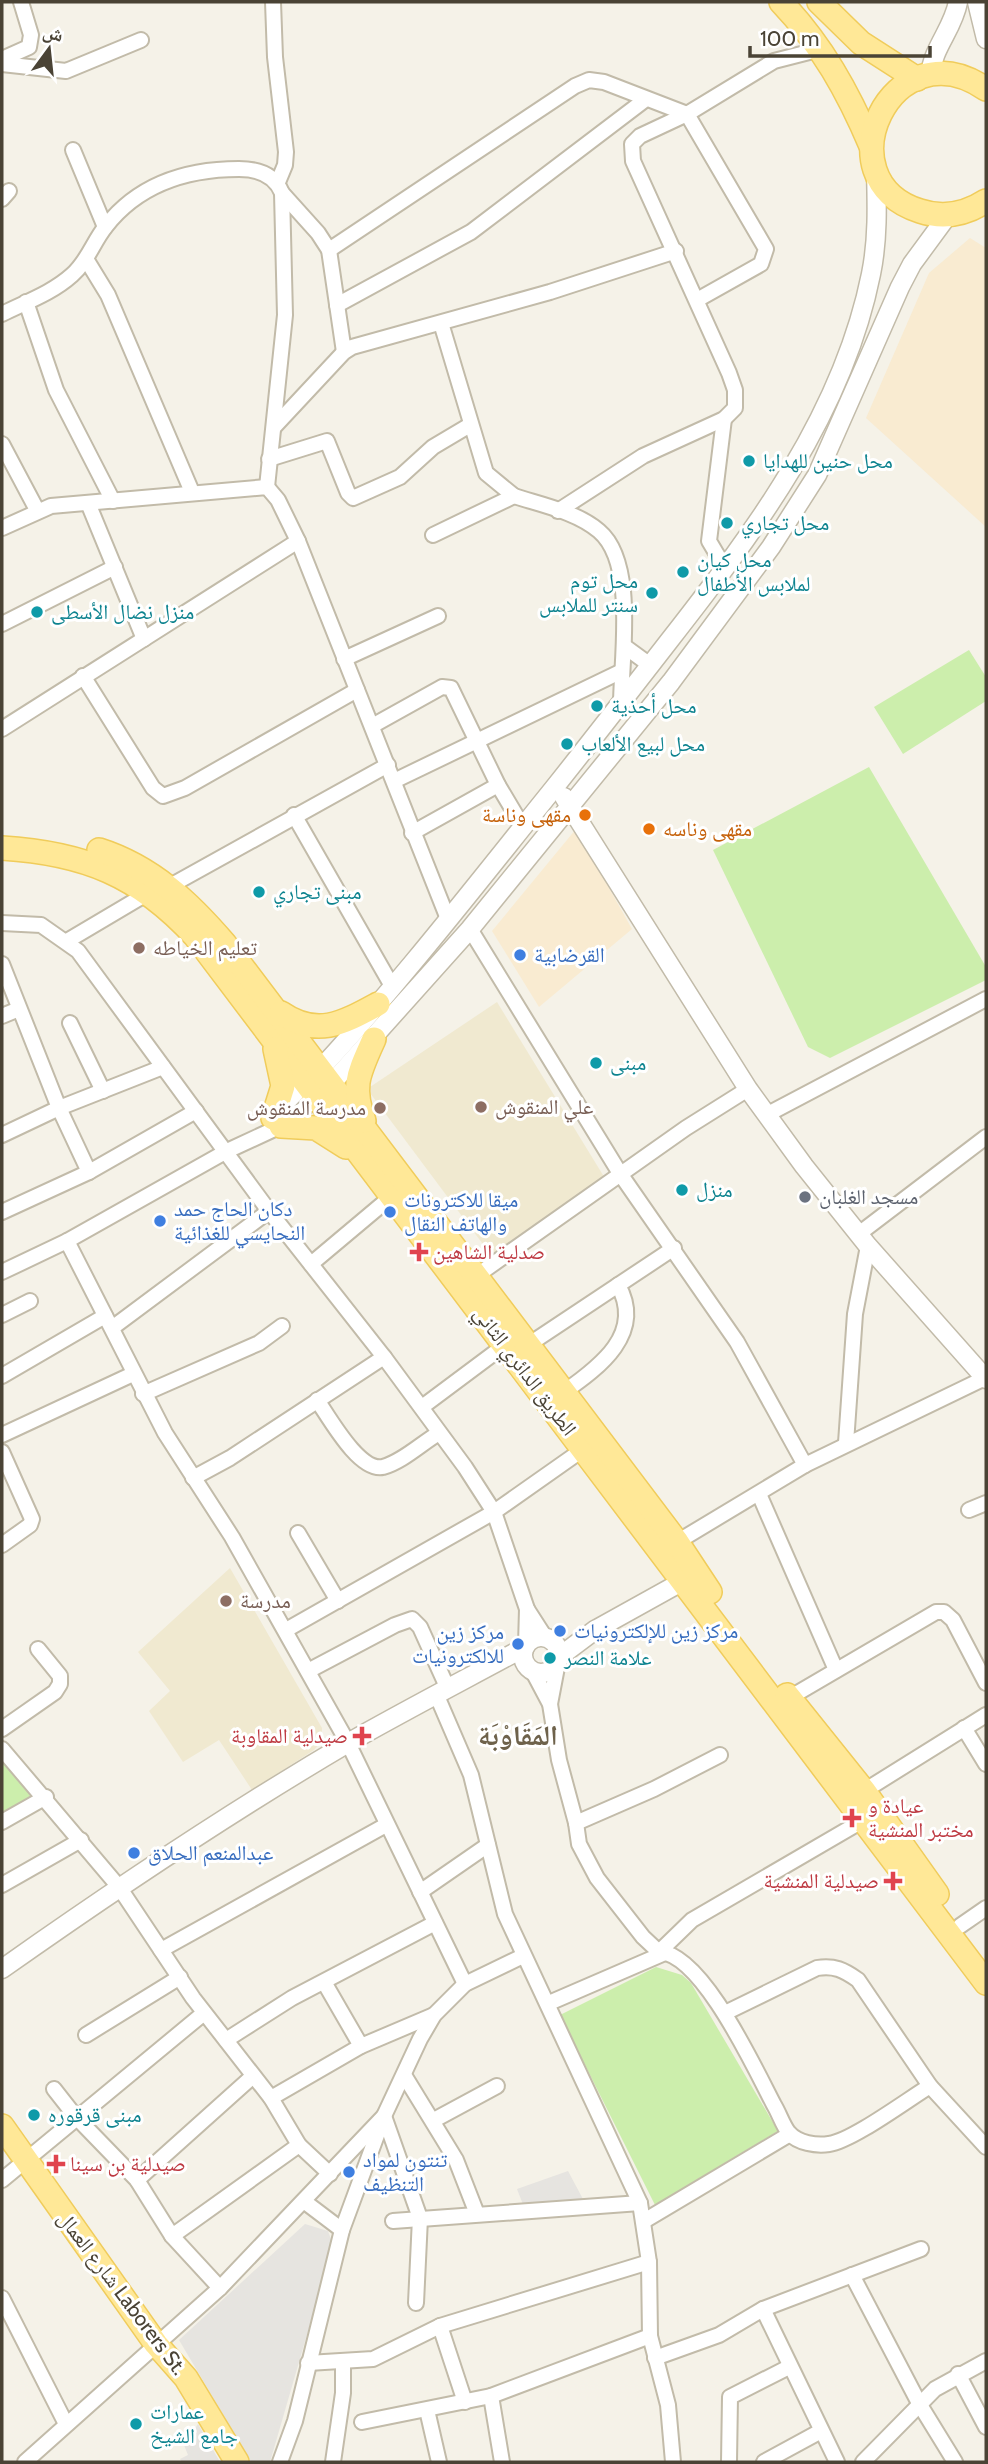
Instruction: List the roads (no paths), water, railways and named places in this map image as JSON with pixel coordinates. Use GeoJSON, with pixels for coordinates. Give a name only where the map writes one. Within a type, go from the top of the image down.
{"type":"FeatureCollection","features":[{"type":"Feature","properties":{"kind":"main road"},"geometry":{"type":"LineString","coordinates":[[781,2],[821,49],[845,87],[871,146],[876,170],[885,186],[913,209],[956,214],[986,223]]}},
{"type":"Feature","properties":{"kind":"main road"},"geometry":{"type":"LineString","coordinates":[[819,2],[861,43],[924,77],[962,77],[986,89]]}},
{"type":"Feature","properties":{"kind":"main road"},"geometry":{"type":"LineString","coordinates":[[871,146],[873,129],[889,98],[924,77]]}},
{"type":"Feature","properties":{"kind":"main road"},"geometry":{"type":"LineString","coordinates":[[956,214],[986,201]]}},
{"type":"Feature","properties":{"kind":"main road","name":"الطريق الدائري الثاني"},"geometry":{"type":"LineString","coordinates":[[2,833],[38,835],[75,842],[112,854],[225,944],[273,1007],[319,1084],[368,1151],[477,1276],[677,1542],[690,1578],[862,1821],[986,1983]]}},
{"type":"Feature","properties":{"kind":"main road","name":"الطريق الدائري الثاني"},"geometry":{"type":"LineString","coordinates":[[2,848],[73,857],[159,889],[172,911],[195,936],[272,1039],[319,1084]]}},
{"type":"Feature","properties":{"kind":"main road"},"geometry":{"type":"LineString","coordinates":[[273,1007],[295,1022],[312,1027],[346,1022],[378,1004]]}},
{"type":"Feature","properties":{"kind":"main road"},"geometry":{"type":"LineString","coordinates":[[272,1039],[283,1086],[277,1122],[328,1133],[368,1151]]}},
{"type":"Feature","properties":{"kind":"main road"},"geometry":{"type":"LineString","coordinates":[[368,1151],[356,1094],[357,1078],[374,1039]]}},
{"type":"Feature","properties":{"kind":"main road","name":"الطريق الدائري الثاني"},"geometry":{"type":"LineString","coordinates":[[368,1151],[392,1196],[505,1345],[863,1791],[960,1926],[986,1957]]}},
{"type":"Feature","properties":{"kind":"main road","name":"شارع العمال Laborers St."},"geometry":{"type":"LineString","coordinates":[[2,2126],[156,2344],[186,2378],[237,2462]]}},
{"type":"Feature","properties":{"kind":"street"},"geometry":{"type":"LineString","coordinates":[[2,62],[29,47],[31,34],[21,2]]}},
{"type":"Feature","properties":{"kind":"street"},"geometry":{"type":"LineString","coordinates":[[273,2],[275,57],[286,152],[280,188],[285,315],[267,487],[278,500],[298,541],[448,919]]}},
{"type":"Feature","properties":{"kind":"street"},"geometry":{"type":"LineString","coordinates":[[924,77],[936,49],[955,17],[958,2]]}},
{"type":"Feature","properties":{"kind":"street"},"geometry":{"type":"LineString","coordinates":[[976,2],[986,39]]}},
{"type":"Feature","properties":{"kind":"street"},"geometry":{"type":"LineString","coordinates":[[2,62],[66,71],[141,40]]}},
{"type":"Feature","properties":{"kind":"street"},"geometry":{"type":"LineString","coordinates":[[558,511],[643,456],[724,419],[735,408],[735,390],[631,151],[640,136],[687,114],[774,61],[821,49]]}},
{"type":"Feature","properties":{"kind":"street"},"geometry":{"type":"LineString","coordinates":[[329,250],[575,86],[589,80],[604,82],[687,114],[766,249],[761,264],[697,300]]}},
{"type":"Feature","properties":{"kind":"street"},"geometry":{"type":"LineString","coordinates":[[337,305],[471,232],[646,99]]}},
{"type":"Feature","properties":{"kind":"street"},"geometry":{"type":"LineString","coordinates":[[73,150],[105,227]]}},
{"type":"Feature","properties":{"kind":"street"},"geometry":{"type":"LineString","coordinates":[[2,313],[61,284],[86,259],[105,227],[139,194],[165,180],[222,169],[248,169],[267,175],[280,188],[329,250],[344,352]]}},
{"type":"Feature","properties":{"kind":"street"},"geometry":{"type":"LineString","coordinates":[[319,1084],[392,986],[621,706],[726,568],[793,470],[846,356],[873,265],[876,244],[876,170]]}},
{"type":"Feature","properties":{"kind":"street"},"geometry":{"type":"LineString","coordinates":[[2,1272],[67,1241],[256,1137],[374,1039],[470,929],[671,682],[798,507],[838,430],[912,264],[956,214]]}},
{"type":"Feature","properties":{"kind":"street"},"geometry":{"type":"LineString","coordinates":[[274,427],[344,352],[550,292],[676,251]]}},
{"type":"Feature","properties":{"kind":"street"},"geometry":{"type":"LineString","coordinates":[[86,259],[108,295],[192,492]]}},
{"type":"Feature","properties":{"kind":"street"},"geometry":{"type":"LineString","coordinates":[[26,302],[56,390],[113,500]]}},
{"type":"Feature","properties":{"kind":"street"},"geometry":{"type":"LineString","coordinates":[[442,323],[486,473],[514,496],[583,520],[613,545],[620,576],[624,646],[621,706]]}},
{"type":"Feature","properties":{"kind":"street"},"geometry":{"type":"LineString","coordinates":[[724,419],[709,541],[726,568]]}},
{"type":"Feature","properties":{"kind":"street"},"geometry":{"type":"LineString","coordinates":[[269,459],[327,441],[353,498],[400,477],[433,447],[470,425]]}},
{"type":"Feature","properties":{"kind":"street"},"geometry":{"type":"LineString","coordinates":[[2,444],[37,510]]}},
{"type":"Feature","properties":{"kind":"street"},"geometry":{"type":"LineString","coordinates":[[2,528],[37,510],[192,492],[267,487]]}},
{"type":"Feature","properties":{"kind":"street"},"geometry":{"type":"LineString","coordinates":[[433,536],[514,496]]}},
{"type":"Feature","properties":{"kind":"street"},"geometry":{"type":"LineString","coordinates":[[88,503],[144,639]]}},
{"type":"Feature","properties":{"kind":"street"},"geometry":{"type":"LineString","coordinates":[[2,729],[298,541]]}},
{"type":"Feature","properties":{"kind":"street"},"geometry":{"type":"LineString","coordinates":[[2,624],[115,567]]}},
{"type":"Feature","properties":{"kind":"street"},"geometry":{"type":"LineString","coordinates":[[344,659],[438,616]]}},
{"type":"Feature","properties":{"kind":"street"},"geometry":{"type":"LineString","coordinates":[[624,646],[650,665]]}},
{"type":"Feature","properties":{"kind":"street"},"geometry":{"type":"LineString","coordinates":[[394,781],[622,671]]}},
{"type":"Feature","properties":{"kind":"street"},"geometry":{"type":"LineString","coordinates":[[83,676],[153,788],[163,796],[185,788],[356,690]]}},
{"type":"Feature","properties":{"kind":"street"},"geometry":{"type":"LineString","coordinates":[[372,726],[447,686],[523,827]]}},
{"type":"Feature","properties":{"kind":"street"},"geometry":{"type":"LineString","coordinates":[[66,941],[388,765]]}},
{"type":"Feature","properties":{"kind":"street"},"geometry":{"type":"LineString","coordinates":[[412,833],[498,785]]}},
{"type":"Feature","properties":{"kind":"street"},"geometry":{"type":"LineString","coordinates":[[556,785],[748,1089],[804,1166],[864,1239],[986,1378],[804,1465],[677,1542]]}},
{"type":"Feature","properties":{"kind":"street"},"geometry":{"type":"LineString","coordinates":[[294,815],[392,986]]}},
{"type":"Feature","properties":{"kind":"street"},"geometry":{"type":"LineString","coordinates":[[2,923],[41,925],[78,951],[269,1211],[422,1407],[494,1512],[527,1609],[557,1647],[558,1659],[550,1704],[559,1760],[579,1844],[597,1878],[643,1937],[686,1965],[725,2013],[790,2134],[815,2145],[836,2143],[930,2086]]}},
{"type":"Feature","properties":{"kind":"street"},"geometry":{"type":"LineString","coordinates":[[470,929],[621,1175],[737,1342],[804,1465]]}},
{"type":"Feature","properties":{"kind":"street"},"geometry":{"type":"LineString","coordinates":[[2,964],[59,1108],[89,1171]]}},
{"type":"Feature","properties":{"kind":"street"},"geometry":{"type":"LineString","coordinates":[[768,1114],[986,999]]}},
{"type":"Feature","properties":{"kind":"street"},"geometry":{"type":"LineString","coordinates":[[2,1016],[19,1009]]}},
{"type":"Feature","properties":{"kind":"street"},"geometry":{"type":"LineString","coordinates":[[70,1023],[103,1091]]}},
{"type":"Feature","properties":{"kind":"street"},"geometry":{"type":"LineString","coordinates":[[2,1135],[59,1108],[163,1067]]}},
{"type":"Feature","properties":{"kind":"street"},"geometry":{"type":"LineString","coordinates":[[477,1276],[686,1128],[748,1089]]}},
{"type":"Feature","properties":{"kind":"street"},"geometry":{"type":"LineString","coordinates":[[2,1212],[89,1171],[196,1111]]}},
{"type":"Feature","properties":{"kind":"street"},"geometry":{"type":"LineString","coordinates":[[846,1443],[855,1314],[864,1239],[986,1137]]}},
{"type":"Feature","properties":{"kind":"street"},"geometry":{"type":"LineString","coordinates":[[311,1264],[392,1196]]}},
{"type":"Feature","properties":{"kind":"street"},"geometry":{"type":"LineString","coordinates":[[2,1376],[109,1322],[269,1211]]}},
{"type":"Feature","properties":{"kind":"street"},"geometry":{"type":"LineString","coordinates":[[67,1241],[143,1394],[286,1630],[348,1743],[466,1984]]}},
{"type":"Feature","properties":{"kind":"street"},"geometry":{"type":"LineString","coordinates":[[528,1345],[674,1248]]}},
{"type":"Feature","properties":{"kind":"street"},"geometry":{"type":"LineString","coordinates":[[564,1392],[608,1358],[621,1336],[629,1309],[618,1285]]}},
{"type":"Feature","properties":{"kind":"street"},"geometry":{"type":"LineString","coordinates":[[2,1315],[30,1301]]}},
{"type":"Feature","properties":{"kind":"street"},"geometry":{"type":"LineString","coordinates":[[143,1394],[259,1343],[282,1326]]}},
{"type":"Feature","properties":{"kind":"street"},"geometry":{"type":"LineString","coordinates":[[422,1407],[505,1345]]}},
{"type":"Feature","properties":{"kind":"street"},"geometry":{"type":"LineString","coordinates":[[193,1478],[230,1458],[384,1357]]}},
{"type":"Feature","properties":{"kind":"street"},"geometry":{"type":"LineString","coordinates":[[2,1436],[133,1374]]}},
{"type":"Feature","properties":{"kind":"street"},"geometry":{"type":"LineString","coordinates":[[317,1399],[357,1455],[373,1466],[382,1467],[393,1462],[439,1433]]}},
{"type":"Feature","properties":{"kind":"street"},"geometry":{"type":"LineString","coordinates":[[286,1630],[494,1512],[585,1448]]}},
{"type":"Feature","properties":{"kind":"street"},"geometry":{"type":"LineString","coordinates":[[2,1453],[32,1518],[30,1525],[2,1545]]}},
{"type":"Feature","properties":{"kind":"street"},"geometry":{"type":"LineString","coordinates":[[759,1494],[836,1670]]}},
{"type":"Feature","properties":{"kind":"street"},"geometry":{"type":"LineString","coordinates":[[969,1510],[986,1503]]}},
{"type":"Feature","properties":{"kind":"street"},"geometry":{"type":"LineString","coordinates":[[298,1533],[338,1601]]}},
{"type":"Feature","properties":{"kind":"street"},"geometry":{"type":"LineString","coordinates":[[491,1668],[547,1672],[558,1659],[595,1630],[690,1578]]}},
{"type":"Feature","properties":{"kind":"street"},"geometry":{"type":"LineString","coordinates":[[527,1609],[526,1646],[523,1655],[550,1704]]}},
{"type":"Feature","properties":{"kind":"street"},"geometry":{"type":"LineString","coordinates":[[789,1698],[939,1612],[953,1620],[986,1683]]}},
{"type":"Feature","properties":{"kind":"street"},"geometry":{"type":"LineString","coordinates":[[308,1671],[395,1625],[412,1619],[420,1627],[471,1774],[505,1914],[523,1956],[549,2003],[640,2203],[649,2262],[650,2336],[668,2405],[673,2462]]}},
{"type":"Feature","properties":{"kind":"street"},"geometry":{"type":"LineString","coordinates":[[2,1969],[119,1886],[348,1743],[491,1668],[531,1640],[595,1630]]}},
{"type":"Feature","properties":{"kind":"street"},"geometry":{"type":"LineString","coordinates":[[2,1729],[55,1692],[60,1685],[60,1676],[38,1649]]}},
{"type":"Feature","properties":{"kind":"street"},"geometry":{"type":"LineString","coordinates":[[863,1791],[986,1715]]}},
{"type":"Feature","properties":{"kind":"street"},"geometry":{"type":"LineString","coordinates":[[964,1728],[986,1764]]}},
{"type":"Feature","properties":{"kind":"street"},"geometry":{"type":"LineString","coordinates":[[2,1749],[46,1797],[119,1886],[204,2013],[271,2098],[299,2145],[330,2174]]}},
{"type":"Feature","properties":{"kind":"street"},"geometry":{"type":"LineString","coordinates":[[576,1823],[654,1789],[720,1755]]}},
{"type":"Feature","properties":{"kind":"street"},"geometry":{"type":"LineString","coordinates":[[2,1822],[46,1797]]}},
{"type":"Feature","properties":{"kind":"street"},"geometry":{"type":"LineString","coordinates":[[549,2003],[663,1952],[692,1920],[862,1821]]}},
{"type":"Feature","properties":{"kind":"street"},"geometry":{"type":"LineString","coordinates":[[161,1950],[386,1825]]}},
{"type":"Feature","properties":{"kind":"street"},"geometry":{"type":"LineString","coordinates":[[2,1885],[81,1840]]}},
{"type":"Feature","properties":{"kind":"street"},"geometry":{"type":"LineString","coordinates":[[420,1892],[488,1845]]}},
{"type":"Feature","properties":{"kind":"street"},"geometry":{"type":"LineString","coordinates":[[960,1926],[986,1908]]}},
{"type":"Feature","properties":{"kind":"street"},"geometry":{"type":"LineString","coordinates":[[226,2040],[324,1982],[435,1923]]}},
{"type":"Feature","properties":{"kind":"street"},"geometry":{"type":"LineString","coordinates":[[281,2462],[295,2421],[307,2362],[342,2230],[384,2116],[434,2015],[466,1984],[523,1956]]}},
{"type":"Feature","properties":{"kind":"street"},"geometry":{"type":"LineString","coordinates":[[725,2013],[817,1968],[830,1966],[842,1969],[858,1980],[930,2086],[986,2147]]}},
{"type":"Feature","properties":{"kind":"street"},"geometry":{"type":"LineString","coordinates":[[86,2035],[180,1977]]}},
{"type":"Feature","properties":{"kind":"street"},"geometry":{"type":"LineString","coordinates":[[324,1982],[361,2046]]}},
{"type":"Feature","properties":{"kind":"street"},"geometry":{"type":"LineString","coordinates":[[2,2180],[204,2013]]}},
{"type":"Feature","properties":{"kind":"street"},"geometry":{"type":"LineString","coordinates":[[271,2098],[361,2046],[434,2015]]}},
{"type":"Feature","properties":{"kind":"street"},"geometry":{"type":"LineString","coordinates":[[404,2075],[434,2120],[456,2160],[477,2214]]}},
{"type":"Feature","properties":{"kind":"street"},"geometry":{"type":"LineString","coordinates":[[137,2180],[253,2076]]}},
{"type":"Feature","properties":{"kind":"street"},"geometry":{"type":"LineString","coordinates":[[434,2120],[498,2086]]}},
{"type":"Feature","properties":{"kind":"street"},"geometry":{"type":"LineString","coordinates":[[54,2089],[76,2117],[137,2180],[172,2236],[220,2288]]}},
{"type":"Feature","properties":{"kind":"street"},"geometry":{"type":"LineString","coordinates":[[25,2462],[220,2288],[305,2202],[384,2116]]}},
{"type":"Feature","properties":{"kind":"street"},"geometry":{"type":"LineString","coordinates":[[384,2116],[420,2218],[416,2303]]}},
{"type":"Feature","properties":{"kind":"street"},"geometry":{"type":"LineString","coordinates":[[644,2221],[790,2134]]}},
{"type":"Feature","properties":{"kind":"street"},"geometry":{"type":"LineString","coordinates":[[172,2236],[299,2145]]}},
{"type":"Feature","properties":{"kind":"street"},"geometry":{"type":"LineString","coordinates":[[305,2202],[342,2230]]}},
{"type":"Feature","properties":{"kind":"street"},"geometry":{"type":"LineString","coordinates":[[393,2221],[640,2203]]}},
{"type":"Feature","properties":{"kind":"street"},"geometry":{"type":"LineString","coordinates":[[655,2358],[719,2335],[763,2309],[921,2249]]}},
{"type":"Feature","properties":{"kind":"street"},"geometry":{"type":"LineString","coordinates":[[307,2362],[373,2359],[440,2326],[649,2262]]}},
{"type":"Feature","properties":{"kind":"street"},"geometry":{"type":"LineString","coordinates":[[852,2275],[920,2405],[955,2462]]}},
{"type":"Feature","properties":{"kind":"street"},"geometry":{"type":"LineString","coordinates":[[2,2298],[66,2424]]}},
{"type":"Feature","properties":{"kind":"street"},"geometry":{"type":"LineString","coordinates":[[763,2309],[837,2462]]}},
{"type":"Feature","properties":{"kind":"street"},"geometry":{"type":"LineString","coordinates":[[440,2326],[465,2402]]}},
{"type":"Feature","properties":{"kind":"street"},"geometry":{"type":"LineString","coordinates":[[362,2422],[491,2396],[650,2336]]}},
{"type":"Feature","properties":{"kind":"street"},"geometry":{"type":"LineString","coordinates":[[863,2462],[935,2389],[986,2361]]}},
{"type":"Feature","properties":{"kind":"street"},"geometry":{"type":"LineString","coordinates":[[333,2462],[343,2393],[344,2362]]}},
{"type":"Feature","properties":{"kind":"street"},"geometry":{"type":"LineString","coordinates":[[729,2462],[730,2397],[789,2367]]}},
{"type":"Feature","properties":{"kind":"street"},"geometry":{"type":"LineString","coordinates":[[958,2374],[986,2427]]}},
{"type":"Feature","properties":{"kind":"street"},"geometry":{"type":"LineString","coordinates":[[491,2396],[502,2462]]}},
{"type":"Feature","properties":{"kind":"street"},"geometry":{"type":"LineString","coordinates":[[427,2410],[439,2462]]}},
{"type":"Feature","properties":{"kind":"street"},"geometry":{"type":"LineString","coordinates":[[764,2462],[821,2431]]}},
{"type":"Feature","properties":{"kind":"place","name":"محل حنين للهدايا"},"geometry":{"type":"Point","coordinates":[749,461]}},
{"type":"Feature","properties":{"kind":"place","name":"محل تجاري"},"geometry":{"type":"Point","coordinates":[727,523]}},
{"type":"Feature","properties":{"kind":"place","name":"محل كيان لملابس الأطفال"},"geometry":{"type":"Point","coordinates":[683,572]}},
{"type":"Feature","properties":{"kind":"place","name":"محل توم سنتر للملابس"},"geometry":{"type":"Point","coordinates":[652,593]}},
{"type":"Feature","properties":{"kind":"place","name":"منزل نضال الأسطى"},"geometry":{"type":"Point","coordinates":[37,612]}},
{"type":"Feature","properties":{"kind":"place","name":"محل أحذية"},"geometry":{"type":"Point","coordinates":[597,706]}},
{"type":"Feature","properties":{"kind":"place","name":"محل لبيع الألعاب"},"geometry":{"type":"Point","coordinates":[567,744]}},
{"type":"Feature","properties":{"kind":"place","name":"مقهى وناسة"},"geometry":{"type":"Point","coordinates":[585,815]}},
{"type":"Feature","properties":{"kind":"place","name":"مقهى وناسه"},"geometry":{"type":"Point","coordinates":[649,829]}},
{"type":"Feature","properties":{"kind":"place","name":"مبنى تجاري"},"geometry":{"type":"Point","coordinates":[259,892]}},
{"type":"Feature","properties":{"kind":"place","name":"تعليم الخياطه"},"geometry":{"type":"Point","coordinates":[139,948]}},
{"type":"Feature","properties":{"kind":"place","name":"القرضابية"},"geometry":{"type":"Point","coordinates":[520,955]}},
{"type":"Feature","properties":{"kind":"place","name":"مبنى"},"geometry":{"type":"Point","coordinates":[596,1063]}},
{"type":"Feature","properties":{"kind":"place","name":"علي المنقوش"},"geometry":{"type":"Point","coordinates":[481,1107]}},
{"type":"Feature","properties":{"kind":"place","name":"مدرسة المنقوش"},"geometry":{"type":"Point","coordinates":[380,1108]}},
{"type":"Feature","properties":{"kind":"place","name":"منزل"},"geometry":{"type":"Point","coordinates":[682,1190]}},
{"type":"Feature","properties":{"kind":"place","name":"مسجد الغلبان"},"geometry":{"type":"Point","coordinates":[805,1197]}},
{"type":"Feature","properties":{"kind":"place","name":"ميقا للاكترونات والهاتف النقال"},"geometry":{"type":"Point","coordinates":[390,1212]}},
{"type":"Feature","properties":{"kind":"place","name":"دكان الحاج حمد النحايسي للغذائية"},"geometry":{"type":"Point","coordinates":[160,1221]}},
{"type":"Feature","properties":{"kind":"place","name":"صدلية الشاهين"},"geometry":{"type":"Point","coordinates":[419,1252]}},
{"type":"Feature","properties":{"kind":"place","name":"مدرسة"},"geometry":{"type":"Point","coordinates":[226,1601]}},
{"type":"Feature","properties":{"kind":"place","name":"مركز زين للإلكترونيات"},"geometry":{"type":"Point","coordinates":[560,1631]}},
{"type":"Feature","properties":{"kind":"place","name":"مركز زين للالكترونيات"},"geometry":{"type":"Point","coordinates":[518,1644]}},
{"type":"Feature","properties":{"kind":"place","name":"علامة النصر"},"geometry":{"type":"Point","coordinates":[550,1658]}},
{"type":"Feature","properties":{"kind":"place","name":"صيدلية المقاوبة"},"geometry":{"type":"Point","coordinates":[362,1736]}},
{"type":"Feature","properties":{"kind":"place","name":"عيادة و مختبر المنشية"},"geometry":{"type":"Point","coordinates":[852,1818]}},
{"type":"Feature","properties":{"kind":"place","name":"عبدالمنعم الحلاق"},"geometry":{"type":"Point","coordinates":[134,1853]}},
{"type":"Feature","properties":{"kind":"place","name":"صيدلية المنشية"},"geometry":{"type":"Point","coordinates":[893,1881]}},
{"type":"Feature","properties":{"kind":"place","name":"مبنى قرقوره"},"geometry":{"type":"Point","coordinates":[34,2115]}},
{"type":"Feature","properties":{"kind":"place","name":"صيدلية بن سينا"},"geometry":{"type":"Point","coordinates":[56,2164]}},
{"type":"Feature","properties":{"kind":"place","name":"تنتون لمواد التنظيف"},"geometry":{"type":"Point","coordinates":[349,2172]}},
{"type":"Feature","properties":{"kind":"place","name":"عمارات جامع الشيخ"},"geometry":{"type":"Point","coordinates":[136,2424]}},
{"type":"Feature","properties":{"kind":"district","name":"المَقَاوْبَة"},"geometry":{"type":"Point","coordinates":[518,1735]}}]}
